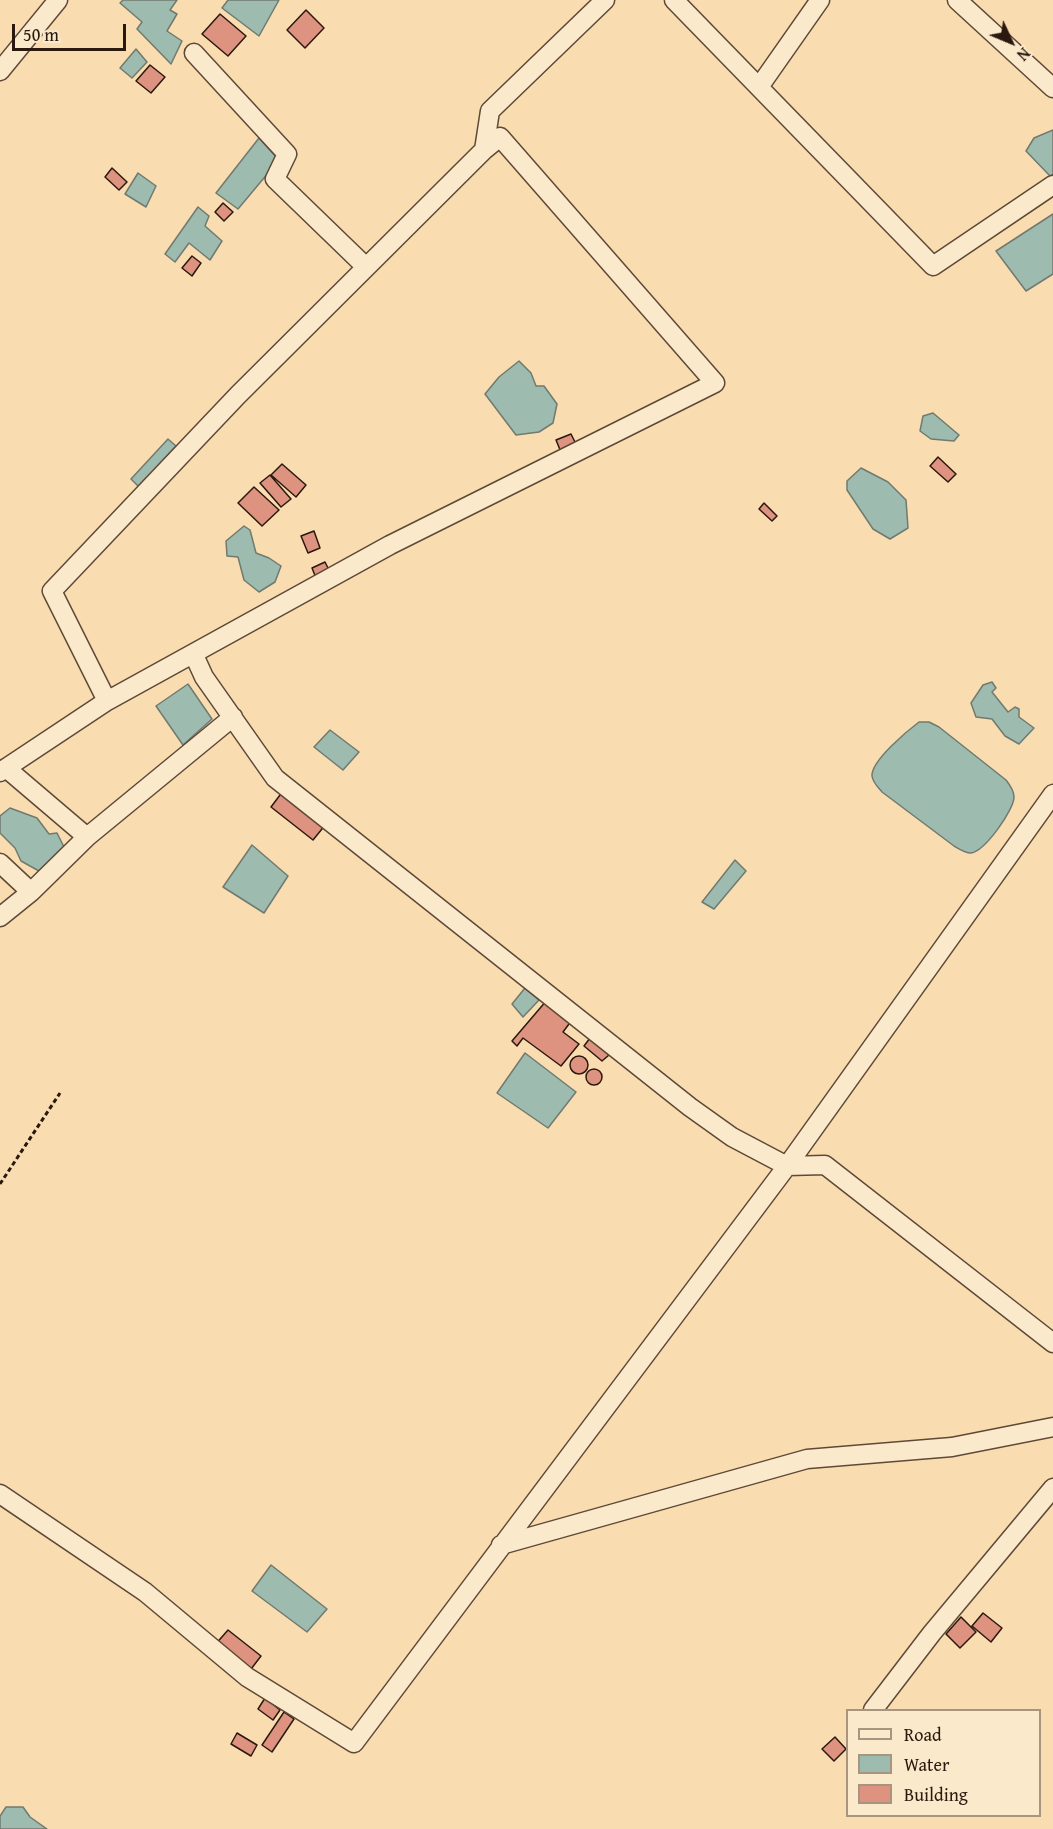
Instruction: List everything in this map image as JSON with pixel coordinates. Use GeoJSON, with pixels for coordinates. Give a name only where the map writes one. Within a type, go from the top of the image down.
{"type":"FeatureCollection","features":[{"type":"Feature","properties":{"kind":"street"},"geometry":{"type":"LineString","coordinates":[[0,71],[58,0]]}},
{"type":"Feature","properties":{"kind":"street"},"geometry":{"type":"LineString","coordinates":[[484,150],[490,111],[605,0]]}},
{"type":"Feature","properties":{"kind":"street"},"geometry":{"type":"LineString","coordinates":[[674,0],[933,266],[1053,185]]}},
{"type":"Feature","properties":{"kind":"street"},"geometry":{"type":"LineString","coordinates":[[759,87],[820,0]]}},
{"type":"Feature","properties":{"kind":"street"},"geometry":{"type":"LineString","coordinates":[[957,0],[1053,88]]}},
{"type":"Feature","properties":{"kind":"street"},"geometry":{"type":"LineString","coordinates":[[194,52],[287,154],[275,179],[366,267]]}},
{"type":"Feature","properties":{"kind":"street"},"geometry":{"type":"LineString","coordinates":[[87,837],[3,770],[106,701],[194,655],[390,545],[715,383],[500,136],[238,395],[52,591],[106,701]]}},
{"type":"Feature","properties":{"kind":"street"},"geometry":{"type":"LineString","coordinates":[[194,655],[204,677],[275,778],[690,1107],[732,1137],[787,1166],[825,1165],[1053,1343]]}},
{"type":"Feature","properties":{"kind":"street"},"geometry":{"type":"LineString","coordinates":[[0,917],[31,892],[87,837],[233,717]]}},
{"type":"Feature","properties":{"kind":"street"},"geometry":{"type":"LineString","coordinates":[[0,1494],[145,1592],[247,1677],[354,1743],[787,1166],[1053,794]]}},
{"type":"Feature","properties":{"kind":"street"},"geometry":{"type":"LineString","coordinates":[[0,863],[31,892]]}},
{"type":"Feature","properties":{"kind":"street"},"geometry":{"type":"LineString","coordinates":[[501,1545],[807,1459],[952,1447],[1053,1427]]}},
{"type":"Feature","properties":{"kind":"street"},"geometry":{"type":"LineString","coordinates":[[874,1709],[932,1633],[1053,1488]]}},
{"type":"Feature","properties":{"kind":"path"},"geometry":{"type":"LineString","coordinates":[[0,1184],[60,1094]]}},
{"type":"Feature","properties":{"kind":"water"},"geometry":{"type":"Polygon","coordinates":[[[123,0],[177,0],[170,10],[177,14],[167,31],[182,41],[171,64],[137,29],[142,22],[120,3],[123,0]]]}},
{"type":"Feature","properties":{"kind":"water"},"geometry":{"type":"Polygon","coordinates":[[[228,0],[279,0],[259,36],[222,8],[228,0]]]}},
{"type":"Feature","properties":{"kind":"water"},"geometry":{"type":"Polygon","coordinates":[[[136,49],[147,62],[132,78],[120,68],[136,49]]]}},
{"type":"Feature","properties":{"kind":"water"},"geometry":{"type":"Polygon","coordinates":[[[1053,130],[1053,174],[1050,176],[1026,151],[1034,138],[1053,130]]]}},
{"type":"Feature","properties":{"kind":"water"},"geometry":{"type":"Polygon","coordinates":[[[259,138],[279,160],[238,209],[216,193],[259,138]]]}},
{"type":"Feature","properties":{"kind":"water"},"geometry":{"type":"Polygon","coordinates":[[[138,173],[156,186],[146,207],[125,194],[138,173]]]}},
{"type":"Feature","properties":{"kind":"water"},"geometry":{"type":"Polygon","coordinates":[[[198,207],[209,216],[205,226],[222,241],[210,260],[189,243],[175,262],[165,254],[198,207]]]}},
{"type":"Feature","properties":{"kind":"water"},"geometry":{"type":"Polygon","coordinates":[[[1053,214],[1053,274],[1026,291],[996,251],[1053,214]]]}},
{"type":"Feature","properties":{"kind":"water"},"geometry":{"type":"Polygon","coordinates":[[[519,361],[531,373],[536,386],[544,386],[557,404],[553,423],[539,432],[516,435],[485,394],[499,377],[519,361]]]}},
{"type":"Feature","properties":{"kind":"water"},"geometry":{"type":"Polygon","coordinates":[[[933,413],[959,435],[954,441],[931,439],[920,431],[923,416],[933,413]]]}},
{"type":"Feature","properties":{"kind":"water"},"geometry":{"type":"Polygon","coordinates":[[[168,439],[176,446],[139,487],[131,479],[168,439]]]}},
{"type":"Feature","properties":{"kind":"water"},"geometry":{"type":"Polygon","coordinates":[[[861,468],[888,482],[906,500],[908,528],[890,539],[873,529],[847,490],[847,481],[861,468]]]}},
{"type":"Feature","properties":{"kind":"water"},"geometry":{"type":"Polygon","coordinates":[[[244,526],[250,530],[256,553],[281,566],[275,582],[259,592],[244,580],[238,557],[227,556],[226,541],[244,526]]]}},
{"type":"Feature","properties":{"kind":"water"},"geometry":{"type":"Polygon","coordinates":[[[992,682],[996,688],[992,692],[1008,712],[1015,707],[1019,709],[1019,717],[1034,728],[1019,744],[1005,736],[992,719],[976,717],[971,703],[983,685],[992,682]]]}},
{"type":"Feature","properties":{"kind":"water"},"geometry":{"type":"Polygon","coordinates":[[[188,684],[212,719],[183,745],[156,706],[188,684]]]}},
{"type":"Feature","properties":{"kind":"water"},"geometry":{"type":"Polygon","coordinates":[[[919,722],[929,722],[939,727],[1006,780],[1013,790],[1013,803],[1004,820],[991,838],[977,851],[969,853],[954,846],[882,792],[873,781],[873,770],[877,762],[919,722]]]}},
{"type":"Feature","properties":{"kind":"water"},"geometry":{"type":"Polygon","coordinates":[[[330,730],[359,752],[343,770],[314,747],[330,730]]]}},
{"type":"Feature","properties":{"kind":"water"},"geometry":{"type":"Polygon","coordinates":[[[10,808],[37,818],[49,834],[57,833],[64,847],[39,871],[21,861],[15,848],[0,833],[0,816],[10,808]]]}},
{"type":"Feature","properties":{"kind":"water"},"geometry":{"type":"Polygon","coordinates":[[[252,845],[288,876],[264,913],[223,887],[252,845]]]}},
{"type":"Feature","properties":{"kind":"water"},"geometry":{"type":"Polygon","coordinates":[[[735,860],[746,871],[714,909],[702,902],[735,860]]]}},
{"type":"Feature","properties":{"kind":"water"},"geometry":{"type":"Polygon","coordinates":[[[525,988],[539,1000],[523,1017],[512,1004],[525,988]]]}},
{"type":"Feature","properties":{"kind":"water"},"geometry":{"type":"Polygon","coordinates":[[[525,1053],[576,1092],[548,1128],[497,1093],[525,1053]]]}},
{"type":"Feature","properties":{"kind":"water"},"geometry":{"type":"Polygon","coordinates":[[[271,1565],[327,1609],[307,1632],[252,1591],[271,1565]]]}},
{"type":"Feature","properties":{"kind":"water"},"geometry":{"type":"Polygon","coordinates":[[[6,1807],[23,1807],[30,1817],[47,1829],[0,1829],[0,1816],[6,1807]]]}},
{"type":"Feature","properties":{"kind":"building"},"geometry":{"type":"Polygon","coordinates":[[[306,10],[324,28],[305,48],[287,30],[306,10]]]}},
{"type":"Feature","properties":{"kind":"building"},"geometry":{"type":"Polygon","coordinates":[[[220,14],[246,36],[228,56],[202,34],[220,14]]]}},
{"type":"Feature","properties":{"kind":"building"},"geometry":{"type":"Polygon","coordinates":[[[150,65],[165,77],[151,93],[136,81],[150,65]]]}},
{"type":"Feature","properties":{"kind":"building"},"geometry":{"type":"Polygon","coordinates":[[[112,168],[127,182],[119,190],[105,177],[112,168]]]}},
{"type":"Feature","properties":{"kind":"building"},"geometry":{"type":"Polygon","coordinates":[[[223,203],[233,212],[224,221],[215,212],[223,203]]]}},
{"type":"Feature","properties":{"kind":"building"},"geometry":{"type":"Polygon","coordinates":[[[192,256],[201,263],[192,276],[182,268],[192,256]]]}},
{"type":"Feature","properties":{"kind":"building"},"geometry":{"type":"Polygon","coordinates":[[[571,434],[579,450],[563,457],[556,440],[571,434]]]}},
{"type":"Feature","properties":{"kind":"building"},"geometry":{"type":"Polygon","coordinates":[[[938,457],[956,474],[948,482],[930,466],[938,457]]]}},
{"type":"Feature","properties":{"kind":"building"},"geometry":{"type":"Polygon","coordinates":[[[282,464],[306,485],[296,497],[271,475],[282,464]]]}},
{"type":"Feature","properties":{"kind":"building"},"geometry":{"type":"Polygon","coordinates":[[[270,475],[291,499],[281,507],[260,483],[270,475]]]}},
{"type":"Feature","properties":{"kind":"building"},"geometry":{"type":"Polygon","coordinates":[[[254,487],[279,510],[262,526],[238,503],[254,487]]]}},
{"type":"Feature","properties":{"kind":"building"},"geometry":{"type":"Polygon","coordinates":[[[764,503],[777,516],[772,521],[759,509],[764,503]]]}},
{"type":"Feature","properties":{"kind":"building"},"geometry":{"type":"Polygon","coordinates":[[[314,531],[320,548],[308,553],[301,536],[314,531]]]}},
{"type":"Feature","properties":{"kind":"building"},"geometry":{"type":"Polygon","coordinates":[[[325,562],[330,572],[316,578],[312,568],[325,562]]]}},
{"type":"Feature","properties":{"kind":"building"},"geometry":{"type":"Polygon","coordinates":[[[283,791],[326,824],[313,840],[271,807],[283,791]]]}},
{"type":"Feature","properties":{"kind":"building"},"geometry":{"type":"Polygon","coordinates":[[[547,1000],[572,1020],[563,1032],[579,1044],[561,1066],[523,1038],[517,1046],[512,1041],[547,1000]]]}},
{"type":"Feature","properties":{"kind":"building"},"geometry":{"type":"Polygon","coordinates":[[[590,1038],[609,1055],[602,1061],[584,1046],[590,1038]]]}},
{"type":"Feature","properties":{"kind":"building"},"geometry":{"type":"Polygon","coordinates":[[[579,1056],[585,1059],[588,1065],[585,1071],[579,1074],[573,1071],[570,1065],[573,1059],[579,1056]]]}},
{"type":"Feature","properties":{"kind":"building"},"geometry":{"type":"Polygon","coordinates":[[[594,1069],[602,1077],[594,1085],[586,1077],[594,1069]]]}},
{"type":"Feature","properties":{"kind":"building"},"geometry":{"type":"Polygon","coordinates":[[[983,1613],[1002,1628],[991,1642],[972,1626],[983,1613]]]}},
{"type":"Feature","properties":{"kind":"building"},"geometry":{"type":"Polygon","coordinates":[[[961,1617],[976,1632],[960,1648],[946,1634],[961,1617]]]}},
{"type":"Feature","properties":{"kind":"building"},"geometry":{"type":"Polygon","coordinates":[[[228,1630],[261,1656],[248,1673],[214,1646],[228,1630]]]}},
{"type":"Feature","properties":{"kind":"building"},"geometry":{"type":"Polygon","coordinates":[[[265,1698],[280,1710],[273,1720],[258,1709],[265,1698]]]}},
{"type":"Feature","properties":{"kind":"building"},"geometry":{"type":"Polygon","coordinates":[[[284,1712],[294,1719],[272,1752],[262,1745],[284,1712]]]}},
{"type":"Feature","properties":{"kind":"building"},"geometry":{"type":"Polygon","coordinates":[[[237,1733],[257,1745],[251,1756],[231,1744],[237,1733]]]}},
{"type":"Feature","properties":{"kind":"building"},"geometry":{"type":"Polygon","coordinates":[[[835,1737],[846,1749],[834,1761],[822,1749],[835,1737]]]}}]}
